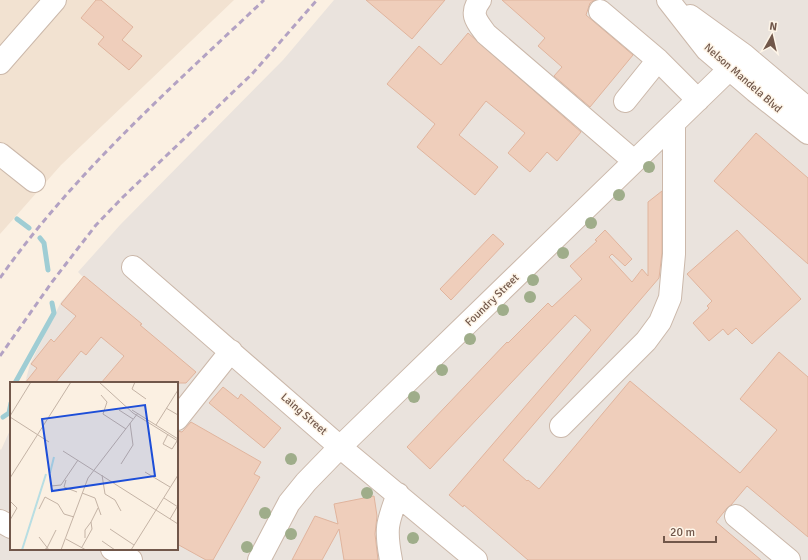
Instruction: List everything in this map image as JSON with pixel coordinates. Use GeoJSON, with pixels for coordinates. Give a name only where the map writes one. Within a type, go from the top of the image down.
{"type":"FeatureCollection","features":[{"type":"Feature","properties":{"kind":"street"},"geometry":{"type":"LineString","coordinates":[[0,63],[55,0]]}},
{"type":"Feature","properties":{"kind":"street"},"geometry":{"type":"LineString","coordinates":[[480,0],[475,7],[474,14],[477,23],[486,34],[634,161]]}},
{"type":"Feature","properties":{"kind":"street","name":"Nelson Mandela Blvd"},"geometry":{"type":"LineString","coordinates":[[668,0],[737,63],[808,109]]}},
{"type":"Feature","properties":{"kind":"street"},"geometry":{"type":"LineString","coordinates":[[600,11],[658,60],[698,100]]}},
{"type":"Feature","properties":{"kind":"street"},"geometry":{"type":"LineString","coordinates":[[625,101],[658,60]]}},
{"type":"Feature","properties":{"kind":"street","name":"Foundry Street"},"geometry":{"type":"LineString","coordinates":[[259,560],[289,502],[306,482],[340,447],[634,161],[737,63]]}},
{"type":"Feature","properties":{"kind":"street","name":"Nelson Mandela Blvd"},"geometry":{"type":"LineString","coordinates":[[737,63],[755,91],[808,133]]}},
{"type":"Feature","properties":{"kind":"street"},"geometry":{"type":"LineString","coordinates":[[561,426],[646,341],[660,322],[670,298],[674,254],[674,123]]}},
{"type":"Feature","properties":{"kind":"street"},"geometry":{"type":"LineString","coordinates":[[0,154],[34,181]]}},
{"type":"Feature","properties":{"kind":"street","name":"Laing Street"},"geometry":{"type":"LineString","coordinates":[[133,267],[340,447],[476,560]]}},
{"type":"Feature","properties":{"kind":"street"},"geometry":{"type":"LineString","coordinates":[[178,418],[231,351]]}},
{"type":"Feature","properties":{"kind":"street"},"geometry":{"type":"LineString","coordinates":[[391,560],[387,542],[388,519],[398,494]]}},
{"type":"Feature","properties":{"kind":"street"},"geometry":{"type":"LineString","coordinates":[[736,516],[790,560]]}},
{"type":"Feature","properties":{"kind":"street"},"geometry":{"type":"LineString","coordinates":[[0,521],[10,526]]}},
{"type":"Feature","properties":{"kind":"street"},"geometry":{"type":"LineString","coordinates":[[114,550],[131,560]]}},
{"type":"Feature","properties":{"kind":"shaded area"},"geometry":{"type":"Polygon","coordinates":[[[0,0],[234,0],[61,165],[0,234],[0,0]]]}},
{"type":"Feature","properties":{"kind":"shaded area"},"geometry":{"type":"Polygon","coordinates":[[[334,0],[808,0],[808,560],[0,560],[0,449],[1,450],[10,430],[10,550],[178,550],[178,382],[25,382],[30,364],[61,302],[83,277],[78,272],[120,225],[283,60],[334,0]]]}},
{"type":"Feature","properties":{"kind":"building"},"geometry":{"type":"Polygon","coordinates":[[[96,0],[101,0],[133,27],[122,40],[142,56],[129,70],[98,44],[104,37],[81,18],[96,0]]]}},
{"type":"Feature","properties":{"kind":"building"},"geometry":{"type":"Polygon","coordinates":[[[366,0],[445,0],[412,39],[366,0]]]}},
{"type":"Feature","properties":{"kind":"building"},"geometry":{"type":"Polygon","coordinates":[[[502,0],[595,0],[590,3],[586,15],[633,55],[590,107],[554,76],[562,67],[538,46],[545,38],[502,0]]]}},
{"type":"Feature","properties":{"kind":"building"},"geometry":{"type":"Polygon","coordinates":[[[468,33],[581,132],[557,161],[547,152],[530,172],[508,153],[525,133],[486,101],[459,135],[498,167],[475,195],[417,147],[435,124],[387,84],[419,46],[441,65],[468,33]]]}},
{"type":"Feature","properties":{"kind":"building"},"geometry":{"type":"Polygon","coordinates":[[[756,133],[808,178],[808,264],[714,181],[756,133]]]}},
{"type":"Feature","properties":{"kind":"building"},"geometry":{"type":"Polygon","coordinates":[[[662,191],[662,253],[659,278],[503,460],[527,481],[528,480],[539,489],[630,381],[740,473],[777,430],[740,399],[779,352],[808,377],[808,537],[747,486],[716,522],[761,560],[528,560],[464,505],[463,507],[449,495],[591,330],[575,315],[430,469],[407,447],[507,342],[508,343],[548,303],[552,307],[582,279],[570,266],[597,241],[595,240],[605,230],[632,259],[625,266],[612,254],[609,257],[632,282],[642,269],[648,276],[648,202],[662,191]]]}},
{"type":"Feature","properties":{"kind":"building"},"geometry":{"type":"Polygon","coordinates":[[[737,230],[801,299],[752,344],[736,328],[728,335],[723,329],[709,341],[693,323],[709,308],[707,306],[712,301],[687,274],[737,230]]]}},
{"type":"Feature","properties":{"kind":"building"},"geometry":{"type":"Polygon","coordinates":[[[493,234],[504,244],[451,300],[440,289],[493,234]]]}},
{"type":"Feature","properties":{"kind":"building"},"geometry":{"type":"Polygon","coordinates":[[[84,276],[142,324],[140,325],[196,372],[186,383],[102,382],[124,356],[101,337],[86,355],[81,351],[56,382],[26,382],[37,368],[31,364],[51,339],[54,342],[76,316],[61,304],[84,276]]]}},
{"type":"Feature","properties":{"kind":"building"},"geometry":{"type":"Polygon","coordinates":[[[223,387],[238,399],[241,394],[281,428],[264,448],[209,403],[223,387]]]}},
{"type":"Feature","properties":{"kind":"building"},"geometry":{"type":"Polygon","coordinates":[[[191,422],[261,462],[254,474],[260,477],[213,560],[206,560],[178,545],[178,431],[182,432],[191,422]]]}},
{"type":"Feature","properties":{"kind":"building"},"geometry":{"type":"Polygon","coordinates":[[[374,496],[377,516],[375,534],[378,560],[344,560],[339,529],[322,560],[292,560],[315,516],[338,524],[334,504],[374,496]]]}},
{"type":"Feature","properties":{"kind":"waterway"},"geometry":{"type":"LineString","coordinates":[[17,219],[29,228]]}},
{"type":"Feature","properties":{"kind":"waterway"},"geometry":{"type":"LineString","coordinates":[[40,238],[44,243],[48,270]]}},
{"type":"Feature","properties":{"kind":"waterway"},"geometry":{"type":"LineString","coordinates":[[16,382],[54,313],[52,303]]}},
{"type":"Feature","properties":{"kind":"waterway"},"geometry":{"type":"LineString","coordinates":[[3,417],[9,413],[10,408]]}},
{"type":"Feature","properties":{"kind":"railway"},"geometry":{"type":"LineString","coordinates":[[0,278],[59,203],[92,167],[159,99],[264,0]]}},
{"type":"Feature","properties":{"kind":"railway"},"geometry":{"type":"LineString","coordinates":[[0,356],[52,282],[96,225],[123,197],[252,74],[317,0]]}}]}
